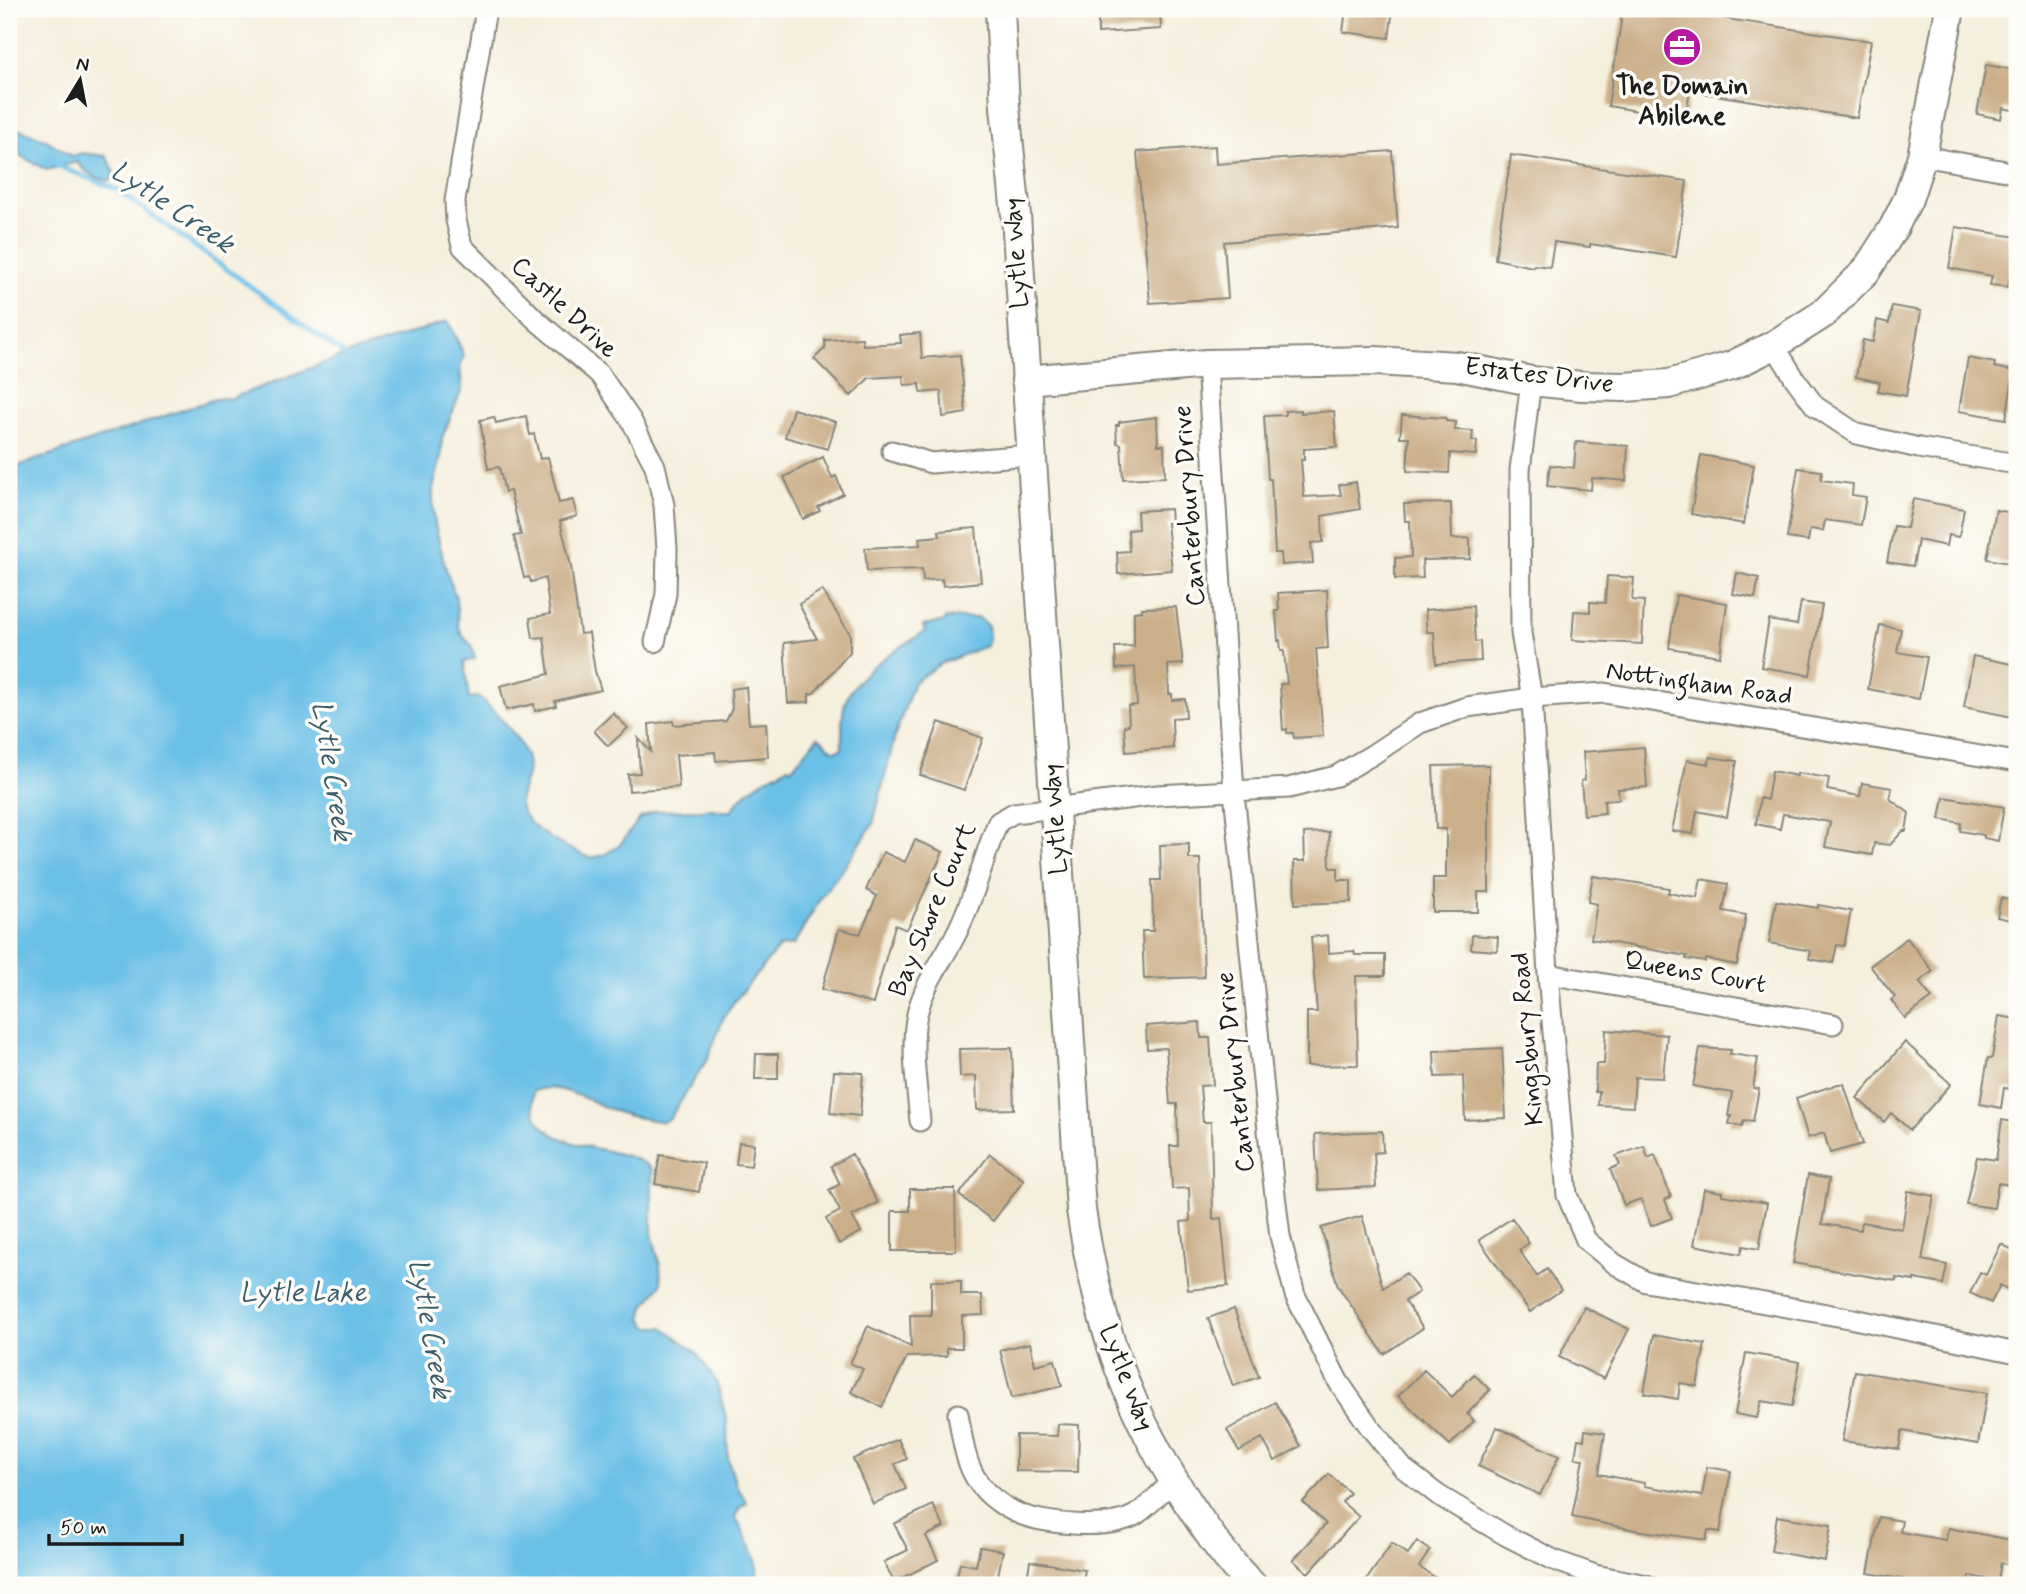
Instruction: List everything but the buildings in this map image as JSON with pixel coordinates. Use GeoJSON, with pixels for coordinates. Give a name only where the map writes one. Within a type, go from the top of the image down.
{"type":"FeatureCollection","features":[{"type":"Feature","properties":{"kind":"street","name":"Castle Drive"},"geometry":{"type":"LineString","coordinates":[[486,9],[455,201],[462,246],[535,319],[600,375],[631,420],[655,466],[664,505],[667,549],[666,594],[655,642]]}},
{"type":"Feature","properties":{"kind":"street","name":"Lytle Way"},"geometry":{"type":"LineString","coordinates":[[1000,9],[1081,1210],[1090,1271],[1105,1329],[1126,1389],[1149,1438],[1173,1481],[1207,1532],[1252,1585]]}},
{"type":"Feature","properties":{"kind":"street","name":"Estates Drive"},"geometry":{"type":"LineString","coordinates":[[1026,380],[1207,365],[1384,361],[1457,366],[1531,381],[1581,386],[1669,384],[1731,366],[1774,345],[1823,314],[1866,271],[1908,199],[1923,156],[1950,9]]}},
{"type":"Feature","properties":{"kind":"street"},"geometry":{"type":"LineString","coordinates":[[1923,156],[2017,173]]}},
{"type":"Feature","properties":{"kind":"street"},"geometry":{"type":"LineString","coordinates":[[1774,345],[1815,406],[1857,434],[2017,464]]}},
{"type":"Feature","properties":{"kind":"street","name":"Canterbury Drive"},"geometry":{"type":"LineString","coordinates":[[1207,365],[1234,792],[1280,1236],[1295,1295],[1338,1381],[1403,1468],[1438,1495],[1505,1535],[1554,1560],[1595,1575],[1647,1585]]}},
{"type":"Feature","properties":{"kind":"street","name":"Kingsbury Road"},"geometry":{"type":"LineString","coordinates":[[1531,381],[1520,470],[1521,633],[1532,698],[1548,974],[1567,1195],[1586,1240],[1615,1264],[1646,1282],[1849,1318],[2017,1353]]}},
{"type":"Feature","properties":{"kind":"street"},"geometry":{"type":"LineString","coordinates":[[892,452],[931,463],[1031,455]]}},
{"type":"Feature","properties":{"kind":"street","name":"Nottingham Road"},"geometry":{"type":"LineString","coordinates":[[1055,807],[1157,795],[1289,788],[1336,776],[1420,723],[1467,707],[1532,698],[1604,694],[2017,762]]}},
{"type":"Feature","properties":{"kind":"street","name":"Bay Shore Court"},"geometry":{"type":"LineString","coordinates":[[920,1121],[915,1060],[917,1015],[932,972],[957,934],[998,822],[1014,813],[1055,807]]}},
{"type":"Feature","properties":{"kind":"street","name":"Queens Court"},"geometry":{"type":"LineString","coordinates":[[1548,974],[1833,1024]]}},
{"type":"Feature","properties":{"kind":"street"},"geometry":{"type":"LineString","coordinates":[[958,1414],[963,1446],[975,1478],[995,1500],[1017,1513],[1085,1525],[1111,1523],[1136,1515],[1173,1481]]}},
{"type":"Feature","properties":{"kind":"water"},"geometry":{"type":"Polygon","coordinates":[[[9,125],[46,140],[72,156],[82,153],[106,156],[114,171],[113,178],[110,181],[95,177],[77,162],[47,170],[9,150],[9,125]]]}},
{"type":"Feature","properties":{"kind":"water","name":"Lytle Lake"},"geometry":{"type":"Polygon","coordinates":[[[448,321],[464,355],[460,368],[462,389],[442,438],[441,457],[433,489],[433,506],[444,563],[456,598],[458,624],[462,635],[471,645],[475,659],[464,662],[469,698],[479,697],[517,739],[528,762],[520,799],[521,809],[535,827],[558,842],[591,858],[619,846],[640,818],[656,811],[731,811],[756,785],[788,767],[791,769],[818,737],[833,750],[840,750],[844,708],[851,691],[879,662],[925,631],[923,626],[945,621],[945,618],[979,618],[988,626],[989,639],[986,646],[940,664],[914,682],[895,736],[873,824],[822,896],[793,945],[779,947],[733,1003],[723,1019],[708,1058],[670,1118],[663,1122],[631,1116],[553,1088],[533,1092],[535,1113],[545,1128],[580,1145],[640,1161],[652,1170],[652,1234],[660,1265],[661,1284],[645,1307],[642,1318],[648,1327],[663,1327],[696,1352],[716,1381],[727,1421],[728,1460],[736,1485],[747,1503],[740,1507],[735,1517],[753,1553],[757,1565],[757,1579],[763,1585],[9,1585],[9,469],[215,399],[232,398],[345,355],[448,321]]]}},
{"type":"Feature","properties":{"kind":"waterway","name":"Lytle Creek"},"geometry":{"type":"LineString","coordinates":[[55,165],[116,189],[345,355],[344,361]]}},
{"type":"Feature","properties":{"kind":"place","name":"The Domain Abilene"},"geometry":{"type":"Point","coordinates":[1682,47]}}]}
